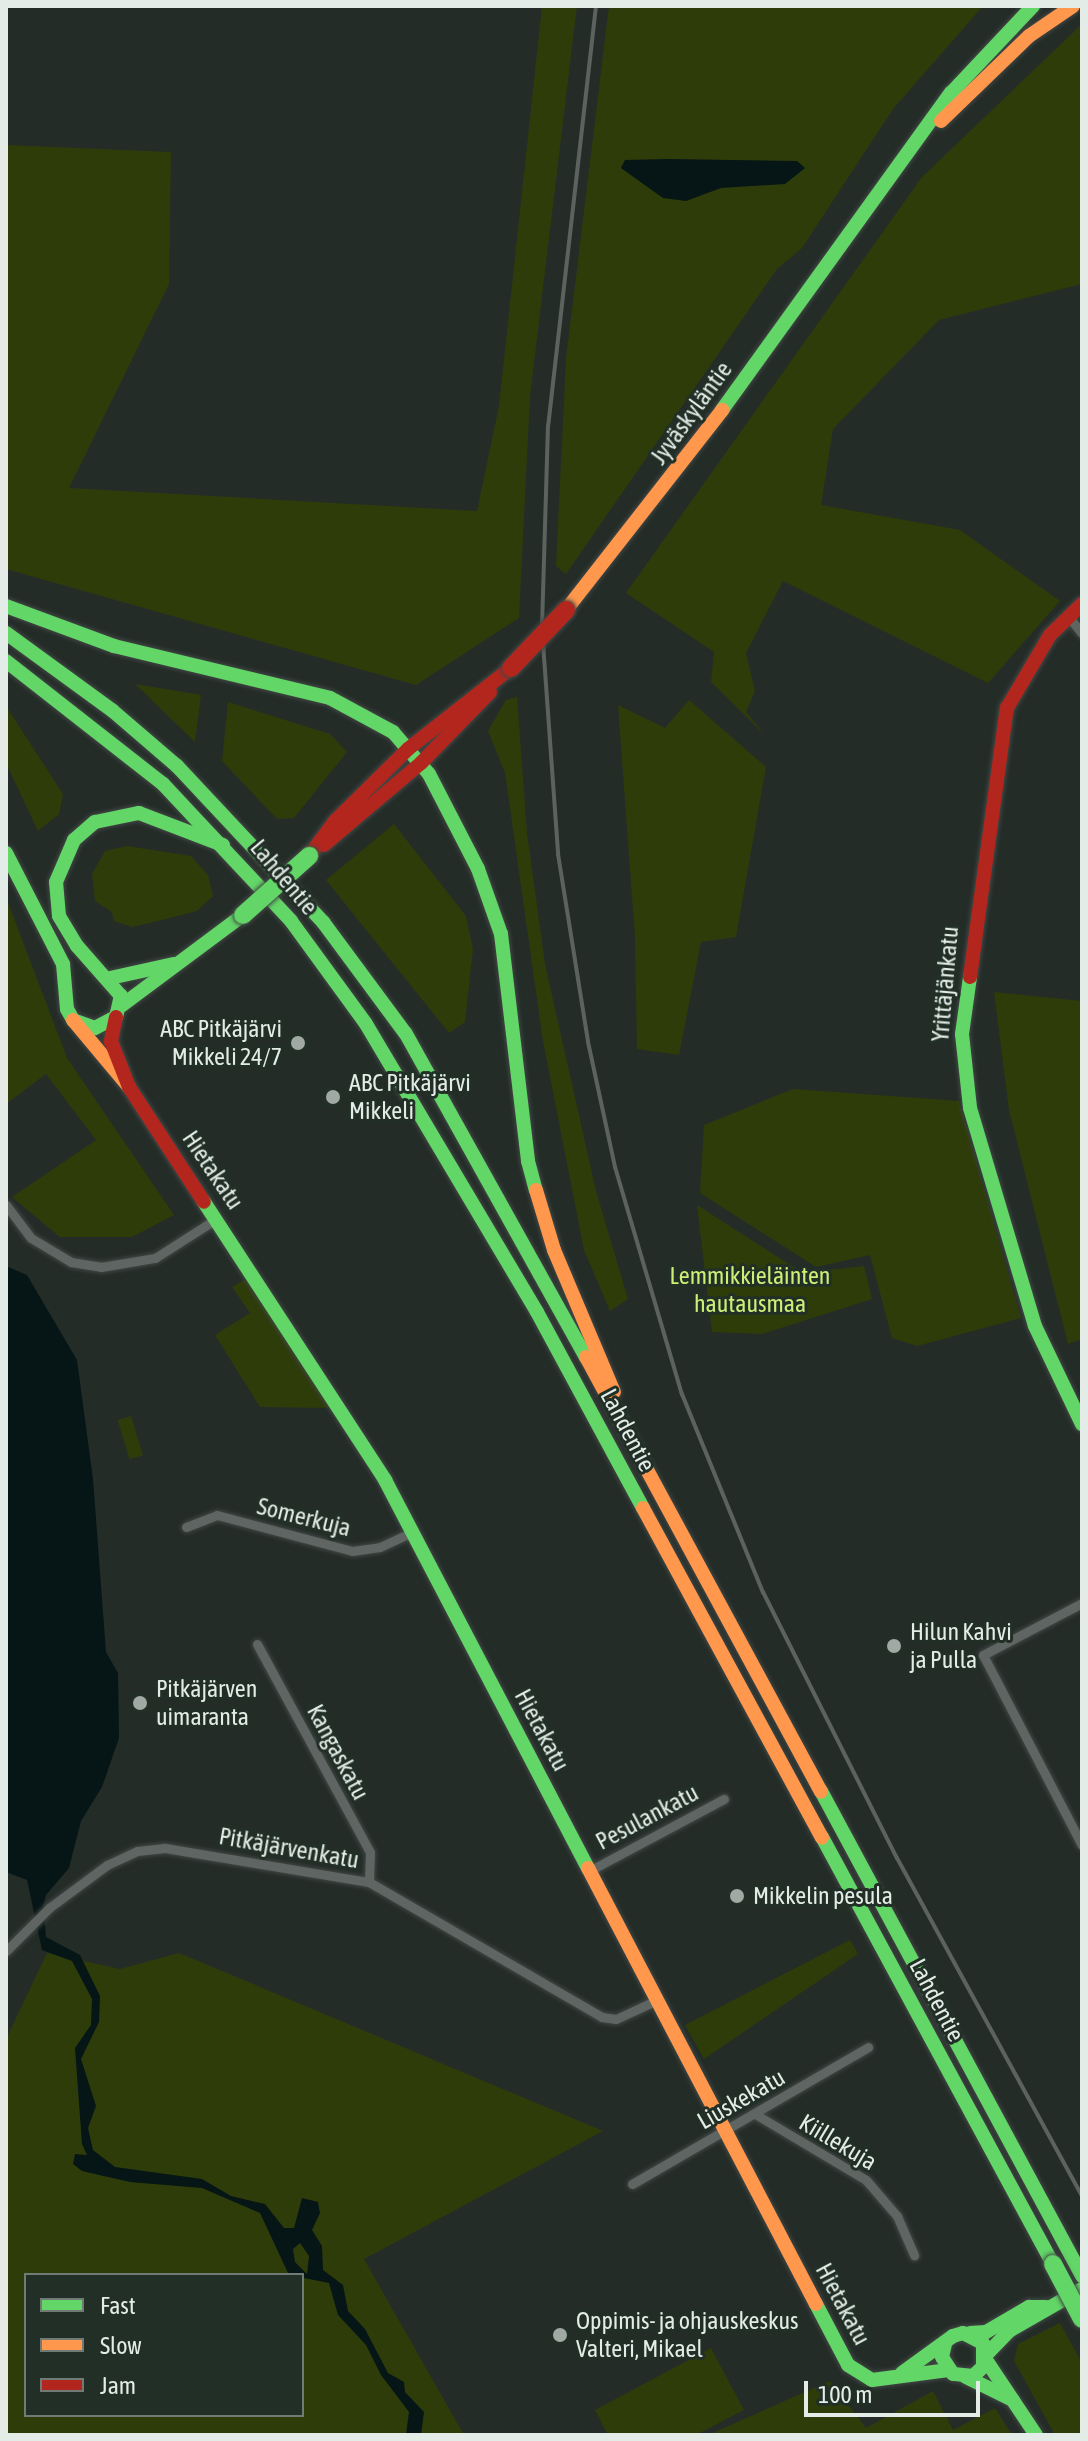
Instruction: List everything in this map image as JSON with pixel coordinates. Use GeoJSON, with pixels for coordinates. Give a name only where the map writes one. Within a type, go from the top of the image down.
{"type":"FeatureCollection","features":[{"type":"Feature","properties":{"kind":"main road"},"geometry":{"type":"LineString","coordinates":[[1008,35],[1022,6]]}},
{"type":"Feature","properties":{"kind":"main road","name":"Jyväskyläntie"},"geometry":{"type":"LineString","coordinates":[[118,1011],[174,964],[243,915],[421,763],[566,610],[669,485],[891,171],[951,93],[1033,6]]}},
{"type":"Feature","properties":{"kind":"main road","name":"Jyväskyläntie"},"geometry":{"type":"LineString","coordinates":[[891,171],[1029,36],[1073,6]]}},
{"type":"Feature","properties":{"kind":"main road"},"geometry":{"type":"LineString","coordinates":[[6,606],[114,646],[330,698],[372,718],[421,763],[491,901],[507,966],[521,1117],[540,1209],[636,1447]]}},
{"type":"Feature","properties":{"kind":"main road","name":"Yrittäjänkatu"},"geometry":{"type":"LineString","coordinates":[[1075,610],[1026,670],[1007,708],[962,1034],[970,1108],[1035,1326],[1082,1424]]}},
{"type":"Feature","properties":{"kind":"main road","name":"Lahdentie"},"geometry":{"type":"LineString","coordinates":[[6,633],[113,711],[177,766],[252,840],[372,984],[450,1107],[1082,2276]]}},
{"type":"Feature","properties":{"kind":"main road","name":"Lahdentie"},"geometry":{"type":"LineString","coordinates":[[6,661],[163,784],[225,845],[291,921],[366,1024],[476,1205],[1082,2319]]}},
{"type":"Feature","properties":{"kind":"main road","name":"Jyväskyläntie"},"geometry":{"type":"LineString","coordinates":[[309,856],[335,821],[408,749],[511,668]]}},
{"type":"Feature","properties":{"kind":"main road"},"geometry":{"type":"LineString","coordinates":[[6,853],[63,964],[65,999],[73,1020],[95,1028],[118,1011],[106,976],[65,930],[55,898],[59,867],[83,830],[110,816],[139,813],[225,845]]}},
{"type":"Feature","properties":{"kind":"main road","name":"Jyväskyläntie"},"geometry":{"type":"LineString","coordinates":[[106,976],[174,964]]}},
{"type":"Feature","properties":{"kind":"main road"},"geometry":{"type":"LineString","coordinates":[[65,999],[82,975],[106,976]]}},
{"type":"Feature","properties":{"kind":"main road","name":"Hietakatu"},"geometry":{"type":"LineString","coordinates":[[118,1011],[111,1041],[129,1087]]}},
{"type":"Feature","properties":{"kind":"main road","name":"Hietakatu"},"geometry":{"type":"LineString","coordinates":[[73,1020],[129,1087],[358,1433],[848,2365],[872,2380],[902,2373],[948,2370]]}},
{"type":"Feature","properties":{"kind":"main road"},"geometry":{"type":"LineString","coordinates":[[966,2377],[979,2372],[986,2357],[1009,2331],[1082,2289]]}},
{"type":"Feature","properties":{"kind":"main road"},"geometry":{"type":"LineString","coordinates":[[902,2373],[945,2344],[969,2333],[986,2332],[1029,2307],[1046,2307]]}},
{"type":"Feature","properties":{"kind":"main road"},"geometry":{"type":"LineString","coordinates":[[969,2333],[983,2343],[986,2357],[1036,2435]]}},
{"type":"Feature","properties":{"kind":"main road"},"geometry":{"type":"LineString","coordinates":[[945,2344],[942,2357],[948,2370],[1013,2400]]}},
{"type":"Feature","properties":{"kind":"street"},"geometry":{"type":"LineString","coordinates":[[1075,610],[1082,633]]}},
{"type":"Feature","properties":{"kind":"street"},"geometry":{"type":"LineString","coordinates":[[6,1205],[31,1238],[71,1262],[101,1267],[155,1258],[216,1219]]}},
{"type":"Feature","properties":{"kind":"street","name":"Somerkuja"},"geometry":{"type":"LineString","coordinates":[[186,1527],[217,1515],[352,1551],[380,1547],[412,1532]]}},
{"type":"Feature","properties":{"kind":"street"},"geometry":{"type":"LineString","coordinates":[[1082,1603],[983,1655],[1082,1845]]}},
{"type":"Feature","properties":{"kind":"street","name":"Kangaskatu"},"geometry":{"type":"LineString","coordinates":[[257,1644],[370,1852],[369,1882]]}},
{"type":"Feature","properties":{"kind":"street","name":"Pesulankatu"},"geometry":{"type":"LineString","coordinates":[[589,1871],[724,1799]]}},
{"type":"Feature","properties":{"kind":"street","name":"Pitkäjärvenkatu"},"geometry":{"type":"LineString","coordinates":[[6,1951],[49,1908],[107,1865],[137,1851],[165,1848],[369,1882],[602,2017],[616,2019],[657,2000]]}},
{"type":"Feature","properties":{"kind":"street","name":"Liuskekatu"},"geometry":{"type":"LineString","coordinates":[[632,2184],[868,2047]]}},
{"type":"Feature","properties":{"kind":"street","name":"Kiillekuja"},"geometry":{"type":"LineString","coordinates":[[755,2114],[866,2180],[897,2216],[914,2255]]}},
{"type":"Feature","properties":{"kind":"green space"},"geometry":{"type":"Polygon","coordinates":[[[542,6],[577,6],[530,396],[519,618],[416,685],[6,569],[6,145],[171,152],[169,284],[69,488],[477,511],[499,406],[542,6]]]}},
{"type":"Feature","properties":{"kind":"green space"},"geometry":{"type":"Polygon","coordinates":[[[609,6],[983,6],[893,109],[802,248],[777,269],[566,574],[556,566],[566,359],[609,6]]]}},
{"type":"Feature","properties":{"kind":"green space"},"geometry":{"type":"Polygon","coordinates":[[[1082,24],[1082,284],[939,320],[833,429],[821,505],[960,530],[1060,601],[988,683],[783,581],[746,653],[755,691],[746,712],[766,736],[711,682],[714,652],[626,593],[922,177],[1082,24]]]}},
{"type":"Feature","properties":{"kind":"green space"},"geometry":{"type":"Polygon","coordinates":[[[135,684],[201,695],[195,742],[135,684]]]}},
{"type":"Feature","properties":{"kind":"green space"},"geometry":{"type":"Polygon","coordinates":[[[517,697],[527,833],[545,964],[596,1191],[628,1299],[610,1311],[584,1250],[543,1041],[505,773],[488,731],[506,700],[517,697]]]}},
{"type":"Feature","properties":{"kind":"green space"},"geometry":{"type":"Polygon","coordinates":[[[689,700],[766,767],[736,937],[701,942],[679,1055],[637,1049],[635,938],[618,705],[665,728],[689,700]]]}},
{"type":"Feature","properties":{"kind":"green space"},"geometry":{"type":"Polygon","coordinates":[[[228,702],[330,734],[347,752],[294,818],[277,819],[222,761],[228,702]]]}},
{"type":"Feature","properties":{"kind":"green space"},"geometry":{"type":"Polygon","coordinates":[[[6,706],[63,794],[59,814],[38,831],[6,763],[6,706]]]}},
{"type":"Feature","properties":{"kind":"green space"},"geometry":{"type":"Polygon","coordinates":[[[394,824],[466,916],[473,949],[465,1022],[449,1033],[326,880],[394,824]]]}},
{"type":"Feature","properties":{"kind":"green space"},"geometry":{"type":"Polygon","coordinates":[[[127,846],[191,856],[208,875],[213,896],[197,911],[158,921],[132,927],[114,921],[112,912],[95,901],[92,874],[105,851],[127,846]]]}},
{"type":"Feature","properties":{"kind":"green space"},"geometry":{"type":"Polygon","coordinates":[[[6,897],[67,1058],[174,1215],[132,1237],[60,1237],[12,1197],[96,1140],[46,1074],[6,1104],[6,897]]]}},
{"type":"Feature","properties":{"kind":"green space"},"geometry":{"type":"Polygon","coordinates":[[[994,992],[1082,1001],[1082,1339],[1068,1344],[1009,1110],[994,992]]]}},
{"type":"Feature","properties":{"kind":"green space"},"geometry":{"type":"Polygon","coordinates":[[[793,1089],[959,1101],[1021,1318],[917,1346],[892,1338],[870,1255],[816,1267],[700,1193],[704,1125],[793,1089]]]}},
{"type":"Feature","properties":{"kind":"green space","name":"Lemmikkieläinten hautausmaa"},"geometry":{"type":"Polygon","coordinates":[[[697,1205],[803,1273],[864,1266],[872,1299],[762,1334],[712,1332],[697,1205]]]}},
{"type":"Feature","properties":{"kind":"green space"},"geometry":{"type":"Polygon","coordinates":[[[247,1278],[333,1408],[260,1407],[215,1335],[250,1313],[232,1287],[247,1278]]]}},
{"type":"Feature","properties":{"kind":"green space"},"geometry":{"type":"Polygon","coordinates":[[[131,1416],[143,1455],[130,1459],[118,1420],[131,1416]]]}},
{"type":"Feature","properties":{"kind":"green space"},"geometry":{"type":"Polygon","coordinates":[[[850,1940],[858,1954],[704,2059],[685,2025],[850,1940]]]}},
{"type":"Feature","properties":{"kind":"green space"},"geometry":{"type":"Polygon","coordinates":[[[47,1953],[120,1969],[179,1953],[603,2131],[364,2259],[464,2435],[6,2435],[6,2039],[47,1953]]]}},
{"type":"Feature","properties":{"kind":"green space"},"geometry":{"type":"Polygon","coordinates":[[[1060,2323],[1082,2363],[1082,2435],[1055,2435],[1014,2361],[1018,2344],[1060,2323]]]}},
{"type":"Feature","properties":{"kind":"green space"},"geometry":{"type":"Polygon","coordinates":[[[711,2348],[744,2410],[696,2435],[608,2435],[595,2410],[711,2348]]]}},
{"type":"Feature","properties":{"kind":"green space"},"geometry":{"type":"Polygon","coordinates":[[[830,2381],[866,2428],[933,2391],[953,2430],[995,2408],[1012,2435],[708,2435],[830,2381]]]}},
{"type":"Feature","properties":{"kind":"shaded area"},"geometry":{"type":"Polygon","coordinates":[[[625,160],[797,161],[805,168],[785,184],[721,188],[686,201],[663,198],[621,168],[625,160]]]}},
{"type":"Feature","properties":{"kind":"shaded area"},"geometry":{"type":"Polygon","coordinates":[[[6,1266],[27,1275],[77,1360],[93,1479],[106,1652],[118,1673],[119,1738],[102,1787],[81,1821],[69,1868],[46,1895],[43,1907],[46,1937],[80,1955],[100,1996],[99,2022],[81,2059],[96,2106],[88,2128],[93,2150],[115,2167],[202,2179],[231,2196],[265,2204],[284,2228],[294,2228],[302,2198],[318,2202],[320,2213],[312,2230],[322,2246],[323,2270],[343,2285],[348,2311],[365,2329],[388,2373],[404,2382],[405,2392],[424,2412],[421,2435],[406,2435],[409,2412],[381,2375],[366,2345],[338,2315],[329,2283],[304,2278],[304,2273],[288,2273],[260,2213],[202,2188],[130,2182],[82,2171],[73,2164],[75,2154],[87,2155],[82,2144],[75,2048],[91,2025],[92,1999],[72,1961],[42,1950],[27,1880],[6,1872],[6,1266]],[[300,2243],[293,2249],[295,2262],[307,2274],[309,2256],[300,2243]]]}},
{"type":"Feature","properties":{"kind":"railway"},"geometry":{"type":"LineString","coordinates":[[596,6],[548,425],[542,629],[558,854],[588,1042],[615,1167],[682,1394],[763,1592],[897,1858],[1082,2196]]}},
{"type":"Feature","properties":{"kind":"traffic: fast"},"geometry":{"type":"LineString","coordinates":[[722,410],[951,93],[1033,6]]}},
{"type":"Feature","properties":{"kind":"traffic: fast"},"geometry":{"type":"LineString","coordinates":[[6,606],[114,646],[330,698],[393,732],[429,774],[478,869],[501,934],[528,1161],[536,1190]]}},
{"type":"Feature","properties":{"kind":"traffic: fast"},"geometry":{"type":"LineString","coordinates":[[6,633],[113,711],[177,766],[323,922],[406,1034],[586,1357]]}},
{"type":"Feature","properties":{"kind":"traffic: fast"},"geometry":{"type":"LineString","coordinates":[[6,661],[163,784],[291,921],[366,1024],[537,1312],[643,1508]]}},
{"type":"Feature","properties":{"kind":"traffic: fast"},"geometry":{"type":"LineString","coordinates":[[6,853],[63,964],[67,1009],[73,1020],[95,1028],[116,1017],[121,996],[77,946],[59,916],[56,882],[74,840],[95,822],[139,813],[223,845]]}},
{"type":"Feature","properties":{"kind":"traffic: fast"},"geometry":{"type":"LineString","coordinates":[[243,915],[309,856]]}},
{"type":"Feature","properties":{"kind":"traffic: fast"},"geometry":{"type":"LineString","coordinates":[[121,1006],[243,915]]}},
{"type":"Feature","properties":{"kind":"traffic: fast"},"geometry":{"type":"LineString","coordinates":[[110,978],[174,964]]}},
{"type":"Feature","properties":{"kind":"traffic: fast"},"geometry":{"type":"LineString","coordinates":[[970,977],[962,1034],[970,1108],[1035,1326],[1082,1424]]}},
{"type":"Feature","properties":{"kind":"traffic: fast"},"geometry":{"type":"LineString","coordinates":[[204,1202],[385,1480],[588,1868]]}},
{"type":"Feature","properties":{"kind":"traffic: fast"},"geometry":{"type":"LineString","coordinates":[[821,1791],[1082,2276]]}},
{"type":"Feature","properties":{"kind":"traffic: fast"},"geometry":{"type":"LineString","coordinates":[[822,1837],[1053,2264]]}},
{"type":"Feature","properties":{"kind":"traffic: fast"},"geometry":{"type":"LineString","coordinates":[[1053,2264],[1082,2319]]}},
{"type":"Feature","properties":{"kind":"traffic: fast"},"geometry":{"type":"LineString","coordinates":[[987,2354],[1009,2331],[1082,2289]]}},
{"type":"Feature","properties":{"kind":"traffic: fast"},"geometry":{"type":"LineString","coordinates":[[816,2304],[848,2365],[872,2380],[948,2370]]}},
{"type":"Feature","properties":{"kind":"traffic: fast"},"geometry":{"type":"LineString","coordinates":[[970,2333],[986,2332],[1029,2307],[1046,2307]]}},
{"type":"Feature","properties":{"kind":"traffic: fast"},"geometry":{"type":"LineString","coordinates":[[902,2373],[953,2336],[963,2333],[983,2343],[983,2367],[973,2376],[953,2374],[942,2357],[945,2344]]}},
{"type":"Feature","properties":{"kind":"traffic: fast"},"geometry":{"type":"LineString","coordinates":[[986,2360],[1036,2435]]}},
{"type":"Feature","properties":{"kind":"traffic: fast"},"geometry":{"type":"LineString","coordinates":[[966,2377],[1013,2400]]}},
{"type":"Feature","properties":{"kind":"traffic: slow"},"geometry":{"type":"LineString","coordinates":[[941,121],[1029,36],[1073,6]]}},
{"type":"Feature","properties":{"kind":"traffic: slow"},"geometry":{"type":"LineString","coordinates":[[566,610],[722,410]]}},
{"type":"Feature","properties":{"kind":"traffic: slow"},"geometry":{"type":"LineString","coordinates":[[73,1020],[129,1087]]}},
{"type":"Feature","properties":{"kind":"traffic: slow"},"geometry":{"type":"LineString","coordinates":[[536,1190],[554,1250],[614,1392]]}},
{"type":"Feature","properties":{"kind":"traffic: slow"},"geometry":{"type":"LineString","coordinates":[[586,1357],[821,1791]]}},
{"type":"Feature","properties":{"kind":"traffic: slow"},"geometry":{"type":"LineString","coordinates":[[643,1508],[822,1837]]}},
{"type":"Feature","properties":{"kind":"traffic: slow"},"geometry":{"type":"LineString","coordinates":[[588,1868],[816,2304]]}},
{"type":"Feature","properties":{"kind":"traffic: jam"},"geometry":{"type":"LineString","coordinates":[[970,977],[1007,708],[1050,635],[1082,604]]}},
{"type":"Feature","properties":{"kind":"traffic: jam"},"geometry":{"type":"LineString","coordinates":[[511,668],[566,610]]}},
{"type":"Feature","properties":{"kind":"traffic: jam"},"geometry":{"type":"LineString","coordinates":[[309,856],[335,821],[408,749],[511,668]]}},
{"type":"Feature","properties":{"kind":"traffic: jam"},"geometry":{"type":"LineString","coordinates":[[324,845],[421,763],[490,692]]}},
{"type":"Feature","properties":{"kind":"traffic: jam"},"geometry":{"type":"LineString","coordinates":[[116,1017],[111,1041],[129,1087],[204,1202]]}},
{"type":"Feature","properties":{"kind":"place","name":"ABC Pitkäjärvi Mikkeli 24/7"},"geometry":{"type":"Point","coordinates":[298,1043]}},
{"type":"Feature","properties":{"kind":"place","name":"ABC Pitkäjärvi Mikkeli"},"geometry":{"type":"Point","coordinates":[333,1097]}},
{"type":"Feature","properties":{"kind":"place","name":"Hilun Kahvi ja Pulla"},"geometry":{"type":"Point","coordinates":[894,1646]}},
{"type":"Feature","properties":{"kind":"place","name":"Pitkäjärven uimaranta"},"geometry":{"type":"Point","coordinates":[140,1703]}},
{"type":"Feature","properties":{"kind":"place","name":"Mikkelin pesula"},"geometry":{"type":"Point","coordinates":[737,1896]}},
{"type":"Feature","properties":{"kind":"place","name":"Oppimis- ja ohjauskeskus Valteri, Mikael"},"geometry":{"type":"Point","coordinates":[560,2335]}}]}
